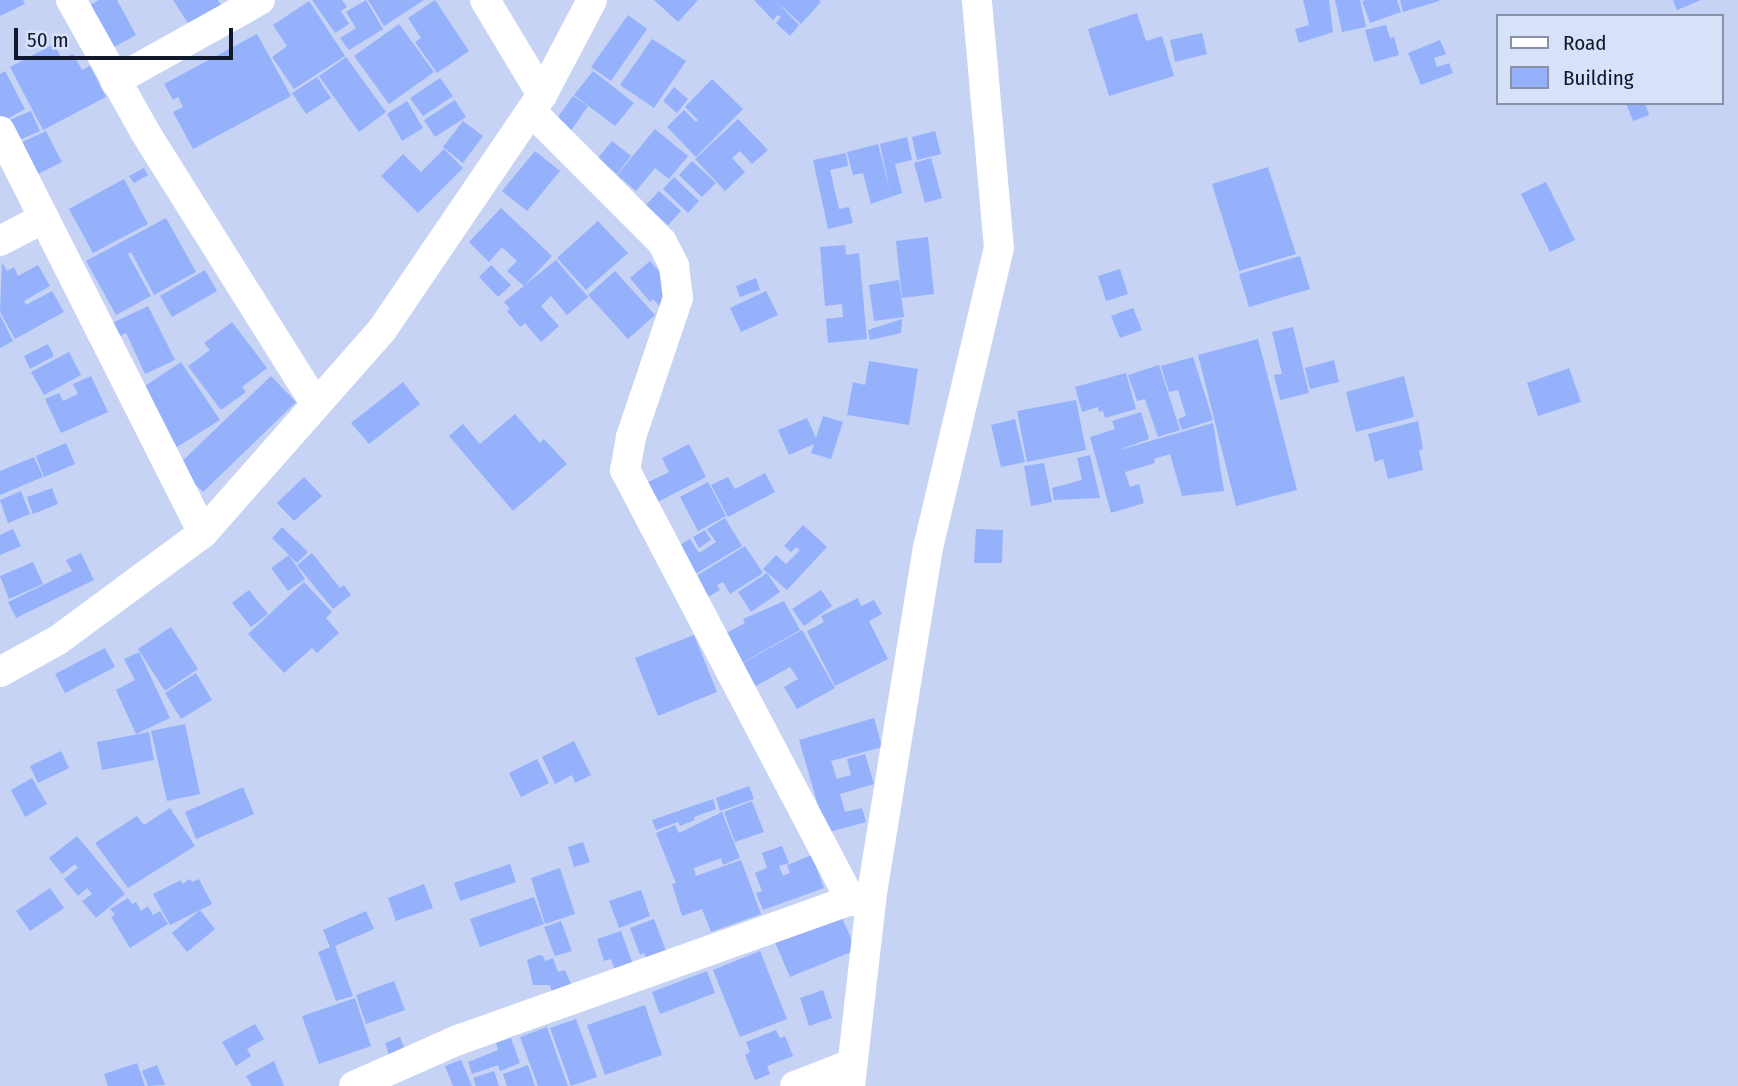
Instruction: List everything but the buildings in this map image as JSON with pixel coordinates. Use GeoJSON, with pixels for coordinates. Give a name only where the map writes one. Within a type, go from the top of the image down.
{"type":"FeatureCollection","features":[{"type":"Feature","properties":{"kind":"street"},"geometry":{"type":"LineString","coordinates":[[71,0],[115,81],[316,405]]}},
{"type":"Feature","properties":{"kind":"street"},"geometry":{"type":"LineString","coordinates":[[115,81],[260,0]]}},
{"type":"Feature","properties":{"kind":"street"},"geometry":{"type":"LineString","coordinates":[[485,0],[536,103],[662,242],[674,266],[678,298],[631,437],[625,470],[862,897]]}},
{"type":"Feature","properties":{"kind":"street"},"geometry":{"type":"LineString","coordinates":[[0,672],[58,639],[203,533],[316,405],[382,330],[536,103],[592,0]]}},
{"type":"Feature","properties":{"kind":"street"},"geometry":{"type":"LineString","coordinates":[[795,1086],[851,1075],[862,897],[928,548],[999,248],[977,0]]}},
{"type":"Feature","properties":{"kind":"street"},"geometry":{"type":"LineString","coordinates":[[0,131],[203,533]]}},
{"type":"Feature","properties":{"kind":"street"},"geometry":{"type":"LineString","coordinates":[[0,241],[44,218]]}},
{"type":"Feature","properties":{"kind":"street"},"geometry":{"type":"LineString","coordinates":[[355,1086],[458,1040],[862,897]]}}]}
